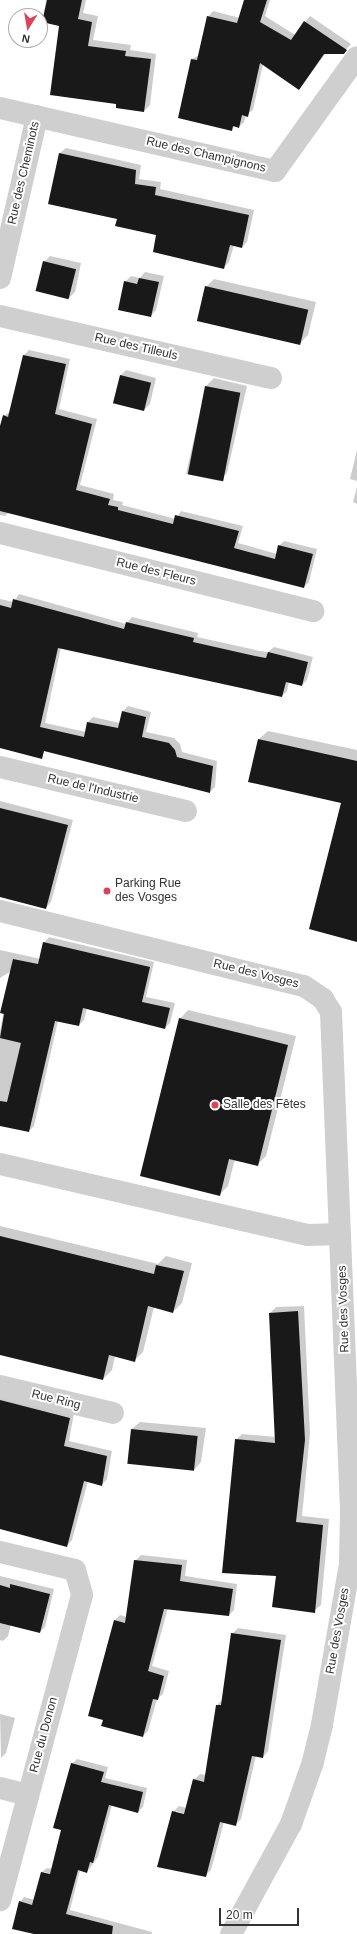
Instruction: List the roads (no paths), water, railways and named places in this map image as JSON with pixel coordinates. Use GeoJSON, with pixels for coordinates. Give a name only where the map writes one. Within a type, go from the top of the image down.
{"type":"FeatureCollection","features":[{"type":"Feature","properties":{"kind":"street","name":"Rue des Champignons"},"geometry":{"type":"LineString","coordinates":[[0,108],[276,170],[357,57]]}},
{"type":"Feature","properties":{"kind":"street","name":"Rue des Cheminots"},"geometry":{"type":"LineString","coordinates":[[0,278],[37,116]]}},
{"type":"Feature","properties":{"kind":"street","name":"Rue des Tilleuls"},"geometry":{"type":"LineString","coordinates":[[0,316],[271,378]]}},
{"type":"Feature","properties":{"kind":"street","name":"Rue des Fleurs"},"geometry":{"type":"LineString","coordinates":[[0,533],[313,611]]}},
{"type":"Feature","properties":{"kind":"street","name":"Rue de l'Industrie"},"geometry":{"type":"LineString","coordinates":[[0,767],[186,811]]}},
{"type":"Feature","properties":{"kind":"street","name":"Rue des Vosges"},"geometry":{"type":"LineString","coordinates":[[0,911],[304,986],[323,999],[331,1012],[351,1511],[350,1564],[322,1725],[313,1762],[291,1824],[231,1934]]}},
{"type":"Feature","properties":{"kind":"street"},"geometry":{"type":"LineString","coordinates":[[0,1164],[308,1235],[340,1234]]}},
{"type":"Feature","properties":{"kind":"street","name":"Rue Ring"},"geometry":{"type":"LineString","coordinates":[[0,1386],[113,1413]]}},
{"type":"Feature","properties":{"kind":"street","name":"Rue du Donon"},"geometry":{"type":"LineString","coordinates":[[0,1552],[75,1570],[82,1595],[0,1900]]}},
{"type":"Feature","properties":{"kind":"street"},"geometry":{"type":"LineString","coordinates":[[0,1788],[28,1795]]}},
{"type":"Feature","properties":{"kind":"place","name":"Parking Rue des Vosges"},"geometry":{"type":"Point","coordinates":[107,891]}},
{"type":"Feature","properties":{"kind":"place","name":"Salle des Fêtes"},"geometry":{"type":"Point","coordinates":[215,1105]}}]}
